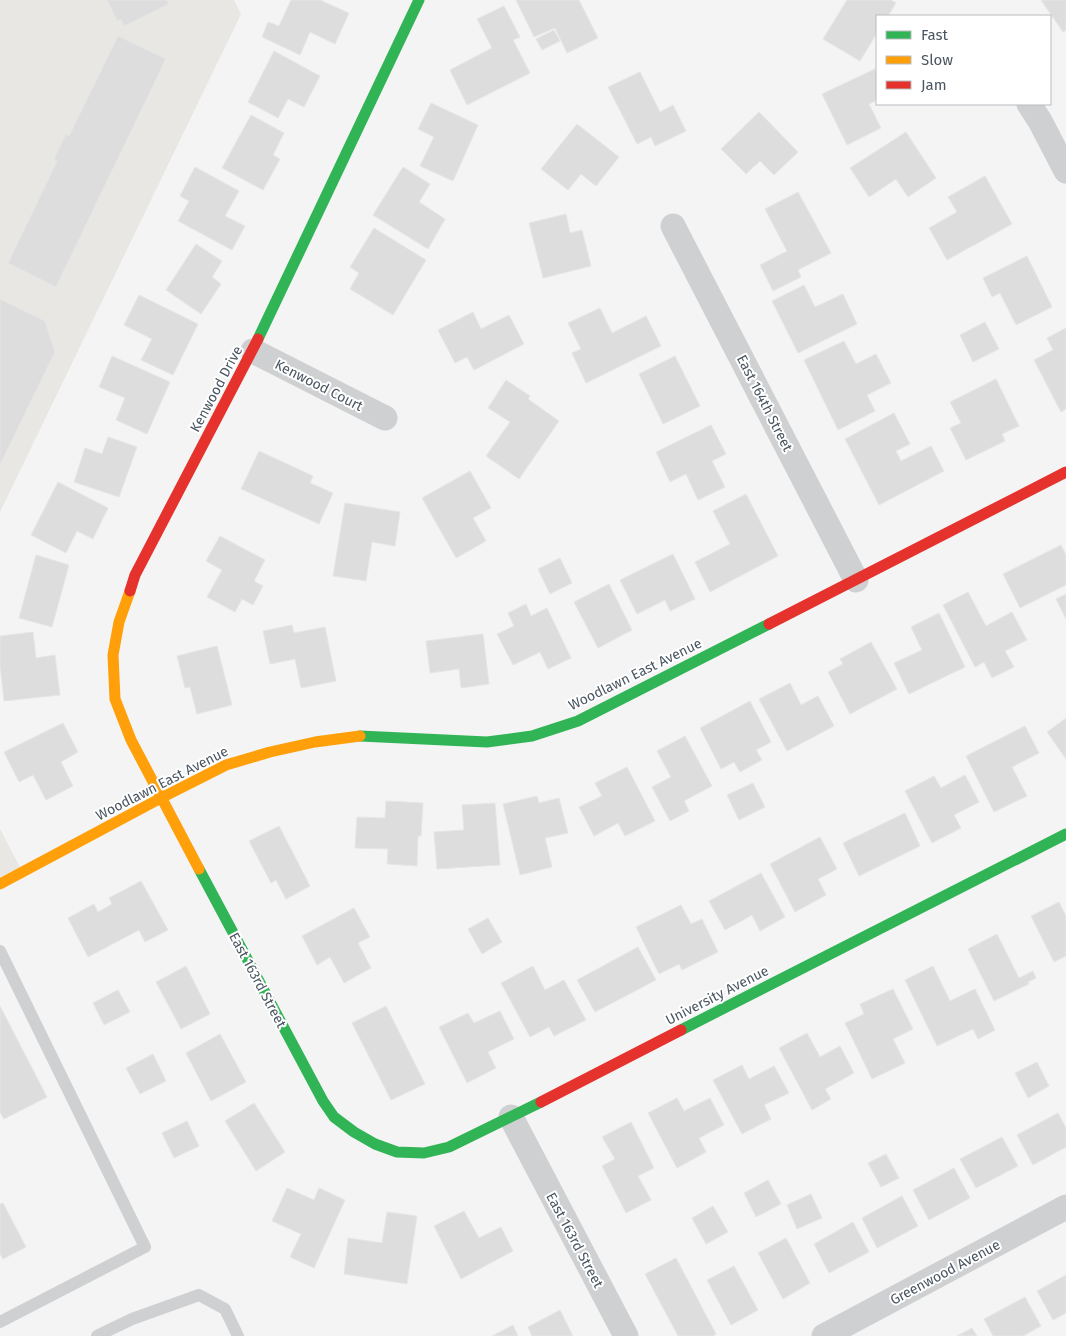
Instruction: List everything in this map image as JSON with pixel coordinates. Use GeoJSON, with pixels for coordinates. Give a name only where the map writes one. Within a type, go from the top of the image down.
{"type":"FeatureCollection","features":[{"type":"Feature","properties":{"kind":"street","name":"Kenwood Drive"},"geometry":{"type":"LineString","coordinates":[[161,798],[130,740],[115,699],[113,656],[118,622],[135,575],[253,351],[419,0]]}},
{"type":"Feature","properties":{"kind":"street"},"geometry":{"type":"LineString","coordinates":[[1030,105],[1066,171]]}},
{"type":"Feature","properties":{"kind":"street","name":"East 164th Street"},"geometry":{"type":"LineString","coordinates":[[673,226],[856,580]]}},
{"type":"Feature","properties":{"kind":"street","name":"Kenwood Court"},"geometry":{"type":"LineString","coordinates":[[253,351],[385,418]]}},
{"type":"Feature","properties":{"kind":"street","name":"Woodlawn East Avenue"},"geometry":{"type":"LineString","coordinates":[[0,884],[226,765],[270,752],[315,742],[358,736],[487,742],[532,736],[578,721],[1066,472]]}},
{"type":"Feature","properties":{"kind":"street","name":"East 163rd Street"},"geometry":{"type":"LineString","coordinates":[[161,798],[323,1101],[334,1117],[354,1132],[375,1144]]}},
{"type":"Feature","properties":{"kind":"street","name":"University Avenue"},"geometry":{"type":"LineString","coordinates":[[375,1144],[397,1152],[424,1153],[449,1147],[1066,834]]}},
{"type":"Feature","properties":{"kind":"street","name":"East 163rd Street"},"geometry":{"type":"LineString","coordinates":[[511,1117],[626,1336]]}},
{"type":"Feature","properties":{"kind":"street","name":"Greenwood Avenue"},"geometry":{"type":"LineString","coordinates":[[824,1336],[1066,1207]]}},
{"type":"Feature","properties":{"kind":"lane"},"geometry":{"type":"LineString","coordinates":[[0,1322],[145,1248],[1,955]]}},
{"type":"Feature","properties":{"kind":"lane"},"geometry":{"type":"LineString","coordinates":[[97,1336],[132,1319],[199,1295],[225,1309],[238,1336]]}},
{"type":"Feature","properties":{"kind":"shaded area"},"geometry":{"type":"Polygon","coordinates":[[[0,0],[234,0],[241,14],[0,512],[0,0]]]}},
{"type":"Feature","properties":{"kind":"shaded area"},"geometry":{"type":"Polygon","coordinates":[[[0,829],[20,867],[0,877],[0,829]]]}},
{"type":"Feature","properties":{"kind":"building"},"geometry":{"type":"Polygon","coordinates":[[[107,0],[167,0],[169,4],[124,26],[121,19],[117,21],[107,0]]]}},
{"type":"Feature","properties":{"kind":"building"},"geometry":{"type":"Polygon","coordinates":[[[291,0],[320,0],[349,13],[335,44],[310,32],[300,55],[262,37],[268,22],[279,26],[291,0]]]}},
{"type":"Feature","properties":{"kind":"building"},"geometry":{"type":"Polygon","coordinates":[[[516,0],[579,0],[598,38],[567,53],[555,28],[534,37],[516,0]]]}},
{"type":"Feature","properties":{"kind":"building"},"geometry":{"type":"Polygon","coordinates":[[[847,0],[891,0],[896,3],[889,15],[876,15],[876,35],[860,61],[823,39],[847,0]]]}},
{"type":"Feature","properties":{"kind":"building"},"geometry":{"type":"Polygon","coordinates":[[[1041,0],[1066,0],[1066,30],[1063,32],[1041,0]]]}},
{"type":"Feature","properties":{"kind":"building"},"geometry":{"type":"Polygon","coordinates":[[[504,6],[520,37],[513,40],[530,73],[467,105],[450,70],[492,48],[477,19],[504,6]]]}},
{"type":"Feature","properties":{"kind":"building"},"geometry":{"type":"Polygon","coordinates":[[[554,30],[560,41],[542,50],[536,39],[554,30]]]}},
{"type":"Feature","properties":{"kind":"building"},"geometry":{"type":"Polygon","coordinates":[[[118,36],[166,59],[56,287],[8,263],[57,161],[54,159],[66,134],[69,136],[118,36]]]}},
{"type":"Feature","properties":{"kind":"building"},"geometry":{"type":"Polygon","coordinates":[[[274,51],[320,76],[304,107],[288,99],[278,118],[248,102],[274,51]]]}},
{"type":"Feature","properties":{"kind":"building"},"geometry":{"type":"Polygon","coordinates":[[[875,69],[876,100],[869,104],[881,128],[847,145],[822,94],[875,69]]]}},
{"type":"Feature","properties":{"kind":"building"},"geometry":{"type":"Polygon","coordinates":[[[640,72],[660,112],[673,105],[686,131],[655,146],[651,137],[637,144],[608,87],[640,72]]]}},
{"type":"Feature","properties":{"kind":"building"},"geometry":{"type":"Polygon","coordinates":[[[431,103],[478,125],[453,181],[420,166],[434,137],[418,129],[431,103]]]}},
{"type":"Feature","properties":{"kind":"building"},"geometry":{"type":"Polygon","coordinates":[[[759,112],[798,152],[774,175],[760,161],[746,174],[721,149],[759,112]]]}},
{"type":"Feature","properties":{"kind":"building"},"geometry":{"type":"Polygon","coordinates":[[[251,115],[284,133],[273,155],[280,159],[263,190],[222,168],[251,115]]]}},
{"type":"Feature","properties":{"kind":"building"},"geometry":{"type":"Polygon","coordinates":[[[577,124],[619,157],[596,186],[581,174],[568,190],[541,169],[577,124]]]}},
{"type":"Feature","properties":{"kind":"building"},"geometry":{"type":"Polygon","coordinates":[[[906,132],[936,178],[908,197],[896,179],[869,197],[850,168],[906,132]]]}},
{"type":"Feature","properties":{"kind":"building"},"geometry":{"type":"Polygon","coordinates":[[[195,167],[239,191],[225,216],[245,226],[232,250],[178,221],[189,201],[180,196],[195,167]]]}},
{"type":"Feature","properties":{"kind":"building"},"geometry":{"type":"Polygon","coordinates":[[[403,167],[430,184],[419,202],[445,219],[428,249],[373,215],[403,167]]]}},
{"type":"Feature","properties":{"kind":"building"},"geometry":{"type":"Polygon","coordinates":[[[985,176],[1012,224],[947,260],[929,228],[957,212],[948,197],[985,176]]]}},
{"type":"Feature","properties":{"kind":"building"},"geometry":{"type":"Polygon","coordinates":[[[798,192],[831,253],[798,270],[801,277],[773,291],[760,265],[787,251],[765,209],[798,192]]]}},
{"type":"Feature","properties":{"kind":"building"},"geometry":{"type":"Polygon","coordinates":[[[566,214],[570,233],[582,230],[591,266],[543,278],[529,223],[566,214]]]}},
{"type":"Feature","properties":{"kind":"building"},"geometry":{"type":"Polygon","coordinates":[[[374,228],[426,260],[393,315],[350,289],[359,273],[350,267],[374,228]]]}},
{"type":"Feature","properties":{"kind":"building"},"geometry":{"type":"Polygon","coordinates":[[[196,244],[222,261],[212,277],[221,284],[201,314],[166,290],[196,244]]]}},
{"type":"Feature","properties":{"kind":"building"},"geometry":{"type":"Polygon","coordinates":[[[1027,256],[1052,307],[1016,325],[1000,293],[992,297],[983,278],[1027,256]]]}},
{"type":"Feature","properties":{"kind":"building"},"geometry":{"type":"Polygon","coordinates":[[[804,285],[815,307],[843,294],[857,324],[798,353],[772,301],[804,285]]]}},
{"type":"Feature","properties":{"kind":"building"},"geometry":{"type":"Polygon","coordinates":[[[139,295],[198,324],[173,375],[141,360],[152,339],[124,325],[139,295]]]}},
{"type":"Feature","properties":{"kind":"building"},"geometry":{"type":"Polygon","coordinates":[[[0,299],[45,321],[55,352],[0,465],[0,299]]]}},
{"type":"Feature","properties":{"kind":"building"},"geometry":{"type":"Polygon","coordinates":[[[600,308],[612,333],[646,316],[661,346],[586,383],[572,353],[581,349],[568,323],[600,308]]]}},
{"type":"Feature","properties":{"kind":"building"},"geometry":{"type":"Polygon","coordinates":[[[473,312],[481,329],[509,315],[524,344],[474,370],[467,357],[455,363],[438,330],[473,312]]]}},
{"type":"Feature","properties":{"kind":"building"},"geometry":{"type":"Polygon","coordinates":[[[985,322],[999,349],[973,362],[960,335],[985,322]]]}},
{"type":"Feature","properties":{"kind":"building"},"geometry":{"type":"Polygon","coordinates":[[[1066,328],[1066,409],[1061,412],[1034,360],[1053,350],[1047,338],[1066,328]]]}},
{"type":"Feature","properties":{"kind":"building"},"geometry":{"type":"Polygon","coordinates":[[[844,341],[856,364],[876,354],[891,383],[867,395],[875,411],[838,430],[804,360],[844,341]]]}},
{"type":"Feature","properties":{"kind":"building"},"geometry":{"type":"Polygon","coordinates":[[[112,356],[170,382],[147,434],[116,420],[125,398],[99,387],[112,356]]]}},
{"type":"Feature","properties":{"kind":"building"},"geometry":{"type":"Polygon","coordinates":[[[675,356],[700,406],[663,424],[639,374],[675,356]]]}},
{"type":"Feature","properties":{"kind":"building"},"geometry":{"type":"Polygon","coordinates":[[[996,379],[1019,426],[1002,434],[1005,441],[966,460],[950,428],[961,423],[950,402],[996,379]]]}},
{"type":"Feature","properties":{"kind":"building"},"geometry":{"type":"Polygon","coordinates":[[[506,380],[530,396],[528,399],[559,421],[519,479],[486,456],[510,422],[488,408],[506,380]]]}},
{"type":"Feature","properties":{"kind":"building"},"geometry":{"type":"Polygon","coordinates":[[[894,413],[910,444],[896,451],[901,461],[931,446],[944,471],[879,505],[845,439],[894,413]]]}},
{"type":"Feature","properties":{"kind":"building"},"geometry":{"type":"Polygon","coordinates":[[[711,425],[726,454],[712,461],[725,487],[698,500],[686,474],[670,482],[656,452],[711,425]]]}},
{"type":"Feature","properties":{"kind":"building"},"geometry":{"type":"Polygon","coordinates":[[[108,437],[137,447],[119,497],[74,482],[85,448],[102,454],[108,437]]]}},
{"type":"Feature","properties":{"kind":"building"},"geometry":{"type":"Polygon","coordinates":[[[259,451],[313,476],[310,483],[333,493],[319,524],[241,489],[259,451]]]}},
{"type":"Feature","properties":{"kind":"building"},"geometry":{"type":"Polygon","coordinates":[[[470,471],[491,508],[473,518],[486,541],[456,558],[422,498],[470,471]]]}},
{"type":"Feature","properties":{"kind":"building"},"geometry":{"type":"Polygon","coordinates":[[[58,482],[108,508],[93,539],[77,531],[66,553],[31,535],[58,482]]]}},
{"type":"Feature","properties":{"kind":"building"},"geometry":{"type":"Polygon","coordinates":[[[746,494],[778,556],[710,592],[695,562],[730,544],[713,511],[746,494]]]}},
{"type":"Feature","properties":{"kind":"building"},"geometry":{"type":"Polygon","coordinates":[[[345,503],[400,512],[395,546],[372,542],[366,581],[333,576],[345,503]]]}},
{"type":"Feature","properties":{"kind":"building"},"geometry":{"type":"Polygon","coordinates":[[[220,536],[265,560],[254,581],[263,586],[253,605],[242,599],[235,612],[207,597],[222,570],[206,561],[220,536]]]}},
{"type":"Feature","properties":{"kind":"building"},"geometry":{"type":"Polygon","coordinates":[[[1061,545],[1066,555],[1066,585],[1020,608],[1003,574],[1061,545]]]}},
{"type":"Feature","properties":{"kind":"building"},"geometry":{"type":"Polygon","coordinates":[[[673,554],[695,599],[670,611],[665,600],[637,614],[620,580],[673,554]]]}},
{"type":"Feature","properties":{"kind":"building"},"geometry":{"type":"Polygon","coordinates":[[[36,555],[69,565],[52,627],[19,618],[36,555]]]}},
{"type":"Feature","properties":{"kind":"building"},"geometry":{"type":"Polygon","coordinates":[[[560,558],[572,583],[550,594],[538,569],[560,558]]]}},
{"type":"Feature","properties":{"kind":"building"},"geometry":{"type":"Polygon","coordinates":[[[609,584],[632,630],[598,648],[574,602],[609,584]]]}},
{"type":"Feature","properties":{"kind":"building"},"geometry":{"type":"Polygon","coordinates":[[[968,592],[986,626],[1012,612],[1027,640],[1005,651],[1014,667],[992,678],[984,662],[975,667],[943,605],[968,592]]]}},
{"type":"Feature","properties":{"kind":"building"},"geometry":{"type":"Polygon","coordinates":[[[1066,594],[1066,619],[1056,599],[1066,594]]]}},
{"type":"Feature","properties":{"kind":"building"},"geometry":{"type":"Polygon","coordinates":[[[526,604],[531,616],[547,608],[571,658],[548,669],[540,652],[513,665],[497,634],[514,626],[508,613],[526,604]]]}},
{"type":"Feature","properties":{"kind":"building"},"geometry":{"type":"Polygon","coordinates":[[[939,613],[965,667],[909,694],[894,663],[922,650],[911,627],[939,613]]]}},
{"type":"Feature","properties":{"kind":"building"},"geometry":{"type":"Polygon","coordinates":[[[292,625],[294,633],[325,627],[336,681],[301,688],[295,659],[270,664],[263,631],[292,625]]]}},
{"type":"Feature","properties":{"kind":"building"},"geometry":{"type":"Polygon","coordinates":[[[33,632],[36,658],[55,655],[60,695],[4,701],[0,666],[0,636],[33,632]]]}},
{"type":"Feature","properties":{"kind":"building"},"geometry":{"type":"Polygon","coordinates":[[[483,634],[489,684],[461,688],[459,669],[430,673],[426,641],[483,634]]]}},
{"type":"Feature","properties":{"kind":"building"},"geometry":{"type":"Polygon","coordinates":[[[871,642],[897,689],[850,714],[828,672],[843,664],[840,659],[871,642]]]}},
{"type":"Feature","properties":{"kind":"building"},"geometry":{"type":"Polygon","coordinates":[[[217,646],[232,705],[197,714],[190,687],[185,688],[177,656],[217,646]]]}},
{"type":"Feature","properties":{"kind":"building"},"geometry":{"type":"Polygon","coordinates":[[[790,683],[801,705],[818,696],[834,726],[787,751],[759,699],[790,683]]]}},
{"type":"Feature","properties":{"kind":"building"},"geometry":{"type":"Polygon","coordinates":[[[750,701],[771,742],[756,750],[762,760],[740,772],[734,762],[721,769],[700,728],[750,701]]]}},
{"type":"Feature","properties":{"kind":"building"},"geometry":{"type":"Polygon","coordinates":[[[1066,718],[1066,759],[1047,732],[1066,718]]]}},
{"type":"Feature","properties":{"kind":"building"},"geometry":{"type":"Polygon","coordinates":[[[63,723],[78,752],[61,762],[73,786],[46,800],[33,775],[19,782],[4,752],[63,723]]]}},
{"type":"Feature","properties":{"kind":"building"},"geometry":{"type":"Polygon","coordinates":[[[1025,726],[1039,753],[1012,767],[1027,796],[994,812],[966,756],[1025,726]]]}},
{"type":"Feature","properties":{"kind":"building"},"geometry":{"type":"Polygon","coordinates":[[[685,736],[712,786],[684,801],[689,811],[670,821],[652,787],[671,777],[657,751],[685,736]]]}},
{"type":"Feature","properties":{"kind":"building"},"geometry":{"type":"Polygon","coordinates":[[[627,767],[655,821],[625,836],[618,823],[594,836],[579,807],[602,796],[595,783],[627,767]]]}},
{"type":"Feature","properties":{"kind":"building"},"geometry":{"type":"Polygon","coordinates":[[[965,775],[979,802],[954,815],[961,828],[932,843],[905,791],[934,776],[941,788],[965,775]]]}},
{"type":"Feature","properties":{"kind":"building"},"geometry":{"type":"Polygon","coordinates":[[[753,783],[765,807],[739,820],[727,795],[753,783]]]}},
{"type":"Feature","properties":{"kind":"building"},"geometry":{"type":"Polygon","coordinates":[[[537,796],[539,803],[559,798],[568,833],[545,838],[552,867],[520,875],[503,804],[537,796]]]}},
{"type":"Feature","properties":{"kind":"building"},"geometry":{"type":"Polygon","coordinates":[[[386,801],[423,803],[421,836],[418,836],[417,866],[387,864],[388,849],[355,848],[357,817],[385,818],[386,801]]]}},
{"type":"Feature","properties":{"kind":"building"},"geometry":{"type":"Polygon","coordinates":[[[495,803],[500,865],[437,869],[434,832],[464,830],[462,805],[495,803]]]}},
{"type":"Feature","properties":{"kind":"building"},"geometry":{"type":"Polygon","coordinates":[[[905,813],[920,846],[859,876],[843,843],[905,813]]]}},
{"type":"Feature","properties":{"kind":"building"},"geometry":{"type":"Polygon","coordinates":[[[279,826],[310,886],[286,899],[276,880],[271,883],[249,841],[279,826]]]}},
{"type":"Feature","properties":{"kind":"building"},"geometry":{"type":"Polygon","coordinates":[[[820,837],[837,869],[818,879],[826,895],[795,912],[770,864],[820,837]]]}},
{"type":"Feature","properties":{"kind":"building"},"geometry":{"type":"Polygon","coordinates":[[[761,873],[785,917],[760,931],[752,915],[725,930],[709,901],[761,873]]]}},
{"type":"Feature","properties":{"kind":"building"},"geometry":{"type":"Polygon","coordinates":[[[141,881],[168,930],[145,942],[139,930],[88,957],[68,918],[94,904],[98,912],[112,904],[109,898],[141,881]]]}},
{"type":"Feature","properties":{"kind":"building"},"geometry":{"type":"Polygon","coordinates":[[[1059,902],[1066,916],[1066,956],[1054,962],[1031,916],[1059,902]]]}},
{"type":"Feature","properties":{"kind":"building"},"geometry":{"type":"Polygon","coordinates":[[[681,905],[691,924],[702,919],[718,952],[682,970],[679,964],[659,974],[636,927],[681,905]]]}},
{"type":"Feature","properties":{"kind":"building"},"geometry":{"type":"Polygon","coordinates":[[[354,908],[370,937],[358,943],[371,968],[344,983],[330,957],[317,965],[302,936],[354,908]]]}},
{"type":"Feature","properties":{"kind":"building"},"geometry":{"type":"Polygon","coordinates":[[[488,918],[502,942],[482,954],[468,929],[488,918]]]}},
{"type":"Feature","properties":{"kind":"building"},"geometry":{"type":"Polygon","coordinates":[[[997,934],[1019,978],[1033,971],[1036,978],[1028,982],[1029,984],[994,1001],[968,949],[997,934]]]}},
{"type":"Feature","properties":{"kind":"building"},"geometry":{"type":"Polygon","coordinates":[[[638,947],[656,980],[595,1012],[577,980],[638,947]]]}},
{"type":"Feature","properties":{"kind":"building"},"geometry":{"type":"Polygon","coordinates":[[[186,966],[210,1014],[181,1029],[156,982],[186,966]]]}},
{"type":"Feature","properties":{"kind":"building"},"geometry":{"type":"Polygon","coordinates":[[[533,966],[545,990],[564,980],[586,1020],[554,1036],[549,1027],[530,1037],[501,983],[533,966]]]}},
{"type":"Feature","properties":{"kind":"building"},"geometry":{"type":"Polygon","coordinates":[[[933,966],[950,1001],[975,989],[995,1030],[978,1039],[973,1029],[937,1046],[905,980],[933,966]]]}},
{"type":"Feature","properties":{"kind":"building"},"geometry":{"type":"Polygon","coordinates":[[[893,989],[913,1029],[893,1039],[905,1063],[872,1079],[845,1023],[864,1014],[860,1004],[893,989]]]}},
{"type":"Feature","properties":{"kind":"building"},"geometry":{"type":"Polygon","coordinates":[[[118,990],[130,1012],[104,1025],[93,1003],[118,990]]]}},
{"type":"Feature","properties":{"kind":"building"},"geometry":{"type":"Polygon","coordinates":[[[0,1006],[47,1097],[4,1119],[0,1112],[0,1006]]]}},
{"type":"Feature","properties":{"kind":"building"},"geometry":{"type":"Polygon","coordinates":[[[386,1006],[425,1084],[391,1100],[352,1023],[386,1006]]]}},
{"type":"Feature","properties":{"kind":"building"},"geometry":{"type":"Polygon","coordinates":[[[500,1011],[514,1039],[488,1052],[496,1068],[467,1083],[439,1027],[468,1013],[474,1023],[500,1011]]]}},
{"type":"Feature","properties":{"kind":"building"},"geometry":{"type":"Polygon","coordinates":[[[807,1033],[820,1057],[840,1046],[854,1073],[825,1089],[831,1099],[812,1110],[779,1048],[807,1033]]]}},
{"type":"Feature","properties":{"kind":"building"},"geometry":{"type":"Polygon","coordinates":[[[220,1034],[246,1082],[211,1101],[186,1053],[220,1034]]]}},
{"type":"Feature","properties":{"kind":"building"},"geometry":{"type":"Polygon","coordinates":[[[153,1054],[166,1081],[140,1094],[126,1068],[153,1054]]]}},
{"type":"Feature","properties":{"kind":"building"},"geometry":{"type":"Polygon","coordinates":[[[1037,1062],[1049,1086],[1028,1098],[1015,1073],[1037,1062]]]}},
{"type":"Feature","properties":{"kind":"building"},"geometry":{"type":"Polygon","coordinates":[[[742,1065],[749,1079],[774,1066],[789,1093],[764,1105],[771,1119],[742,1134],[713,1080],[742,1065]]]}},
{"type":"Feature","properties":{"kind":"building"},"geometry":{"type":"Polygon","coordinates":[[[677,1098],[684,1111],[710,1098],[724,1125],[699,1138],[706,1152],[677,1168],[648,1113],[677,1098]]]}},
{"type":"Feature","properties":{"kind":"building"},"geometry":{"type":"Polygon","coordinates":[[[254,1103],[285,1152],[256,1171],[225,1121],[254,1103]]]}},
{"type":"Feature","properties":{"kind":"building"},"geometry":{"type":"Polygon","coordinates":[[[1058,1113],[1066,1128],[1066,1147],[1033,1165],[1017,1135],[1058,1113]]]}},
{"type":"Feature","properties":{"kind":"building"},"geometry":{"type":"Polygon","coordinates":[[[187,1121],[199,1146],[174,1158],[162,1133],[187,1121]]]}},
{"type":"Feature","properties":{"kind":"building"},"geometry":{"type":"Polygon","coordinates":[[[631,1122],[654,1168],[638,1176],[651,1200],[626,1213],[602,1166],[615,1159],[602,1137],[631,1122]]]}},
{"type":"Feature","properties":{"kind":"building"},"geometry":{"type":"Polygon","coordinates":[[[1002,1137],[1018,1166],[976,1188],[960,1159],[1002,1137]]]}},
{"type":"Feature","properties":{"kind":"building"},"geometry":{"type":"Polygon","coordinates":[[[886,1154],[899,1178],[881,1187],[868,1163],[886,1154]]]}},
{"type":"Feature","properties":{"kind":"building"},"geometry":{"type":"Polygon","coordinates":[[[954,1168],[970,1198],[929,1220],[913,1190],[954,1168]]]}},
{"type":"Feature","properties":{"kind":"building"},"geometry":{"type":"Polygon","coordinates":[[[768,1180],[781,1204],[756,1217],[744,1193],[768,1180]]]}},
{"type":"Feature","properties":{"kind":"building"},"geometry":{"type":"Polygon","coordinates":[[[287,1188],[314,1200],[319,1188],[345,1200],[314,1268],[290,1257],[301,1234],[272,1221],[287,1188]]]}},
{"type":"Feature","properties":{"kind":"building"},"geometry":{"type":"Polygon","coordinates":[[[811,1194],[822,1218],[797,1229],[787,1205],[811,1194]]]}},
{"type":"Feature","properties":{"kind":"building"},"geometry":{"type":"Polygon","coordinates":[[[902,1196],[918,1226],[877,1248],[862,1218],[902,1196]]]}},
{"type":"Feature","properties":{"kind":"building"},"geometry":{"type":"Polygon","coordinates":[[[3,1203],[26,1247],[3,1259],[0,1254],[0,1204],[3,1203]]]}},
{"type":"Feature","properties":{"kind":"building"},"geometry":{"type":"Polygon","coordinates":[[[713,1206],[728,1232],[706,1244],[692,1218],[713,1206]]]}},
{"type":"Feature","properties":{"kind":"building"},"geometry":{"type":"Polygon","coordinates":[[[464,1211],[479,1238],[501,1227],[513,1251],[461,1279],[434,1226],[464,1211]]]}},
{"type":"Feature","properties":{"kind":"building"},"geometry":{"type":"Polygon","coordinates":[[[387,1212],[417,1216],[407,1284],[344,1274],[348,1238],[382,1243],[387,1212]]]}},
{"type":"Feature","properties":{"kind":"building"},"geometry":{"type":"Polygon","coordinates":[[[853,1222],[869,1252],[829,1273],[814,1244],[853,1222]]]}},
{"type":"Feature","properties":{"kind":"building"},"geometry":{"type":"Polygon","coordinates":[[[786,1238],[810,1283],[783,1299],[758,1253],[786,1238]]]}},
{"type":"Feature","properties":{"kind":"building"},"geometry":{"type":"Polygon","coordinates":[[[676,1258],[716,1334],[713,1336],[678,1336],[645,1274],[676,1258]]]}},
{"type":"Feature","properties":{"kind":"building"},"geometry":{"type":"Polygon","coordinates":[[[734,1266],[758,1310],[731,1325],[707,1280],[734,1266]]]}},
{"type":"Feature","properties":{"kind":"building"},"geometry":{"type":"Polygon","coordinates":[[[1066,1275],[1066,1313],[1053,1320],[1037,1291],[1066,1275]]]}},
{"type":"Feature","properties":{"kind":"building"},"geometry":{"type":"Polygon","coordinates":[[[1025,1297],[1041,1326],[1023,1336],[993,1336],[984,1319],[1025,1297]]]}},
{"type":"Feature","properties":{"kind":"building"},"geometry":{"type":"Polygon","coordinates":[[[560,1310],[573,1336],[532,1336],[528,1327],[560,1310]]]}},
{"type":"Feature","properties":{"kind":"building"},"geometry":{"type":"Polygon","coordinates":[[[513,1325],[518,1336],[492,1336],[513,1325]]]}},
{"type":"Feature","properties":{"kind":"building"},"geometry":{"type":"Polygon","coordinates":[[[972,1328],[977,1336],[957,1336],[972,1328]]]}},
{"type":"Feature","properties":{"kind":"traffic: fast"},"geometry":{"type":"LineString","coordinates":[[258,339],[419,0]]}},
{"type":"Feature","properties":{"kind":"traffic: fast"},"geometry":{"type":"LineString","coordinates":[[360,736],[487,742],[532,736],[578,721],[769,624]]}},
{"type":"Feature","properties":{"kind":"traffic: fast"},"geometry":{"type":"LineString","coordinates":[[681,1030],[1066,834]]}},
{"type":"Feature","properties":{"kind":"traffic: fast"},"geometry":{"type":"LineString","coordinates":[[199,869],[323,1101],[334,1117],[354,1132],[375,1144],[397,1152],[424,1153],[449,1147],[541,1102]]}},
{"type":"Feature","properties":{"kind":"traffic: slow"},"geometry":{"type":"LineString","coordinates":[[130,591],[119,622],[113,655],[115,699],[131,740],[199,869]]}},
{"type":"Feature","properties":{"kind":"traffic: slow"},"geometry":{"type":"LineString","coordinates":[[0,884],[226,765],[270,752],[315,742],[360,736]]}},
{"type":"Feature","properties":{"kind":"traffic: jam"},"geometry":{"type":"LineString","coordinates":[[130,591],[135,575],[258,339]]}},
{"type":"Feature","properties":{"kind":"traffic: jam"},"geometry":{"type":"LineString","coordinates":[[769,624],[1066,472]]}},
{"type":"Feature","properties":{"kind":"traffic: jam"},"geometry":{"type":"LineString","coordinates":[[541,1102],[681,1030]]}}]}
